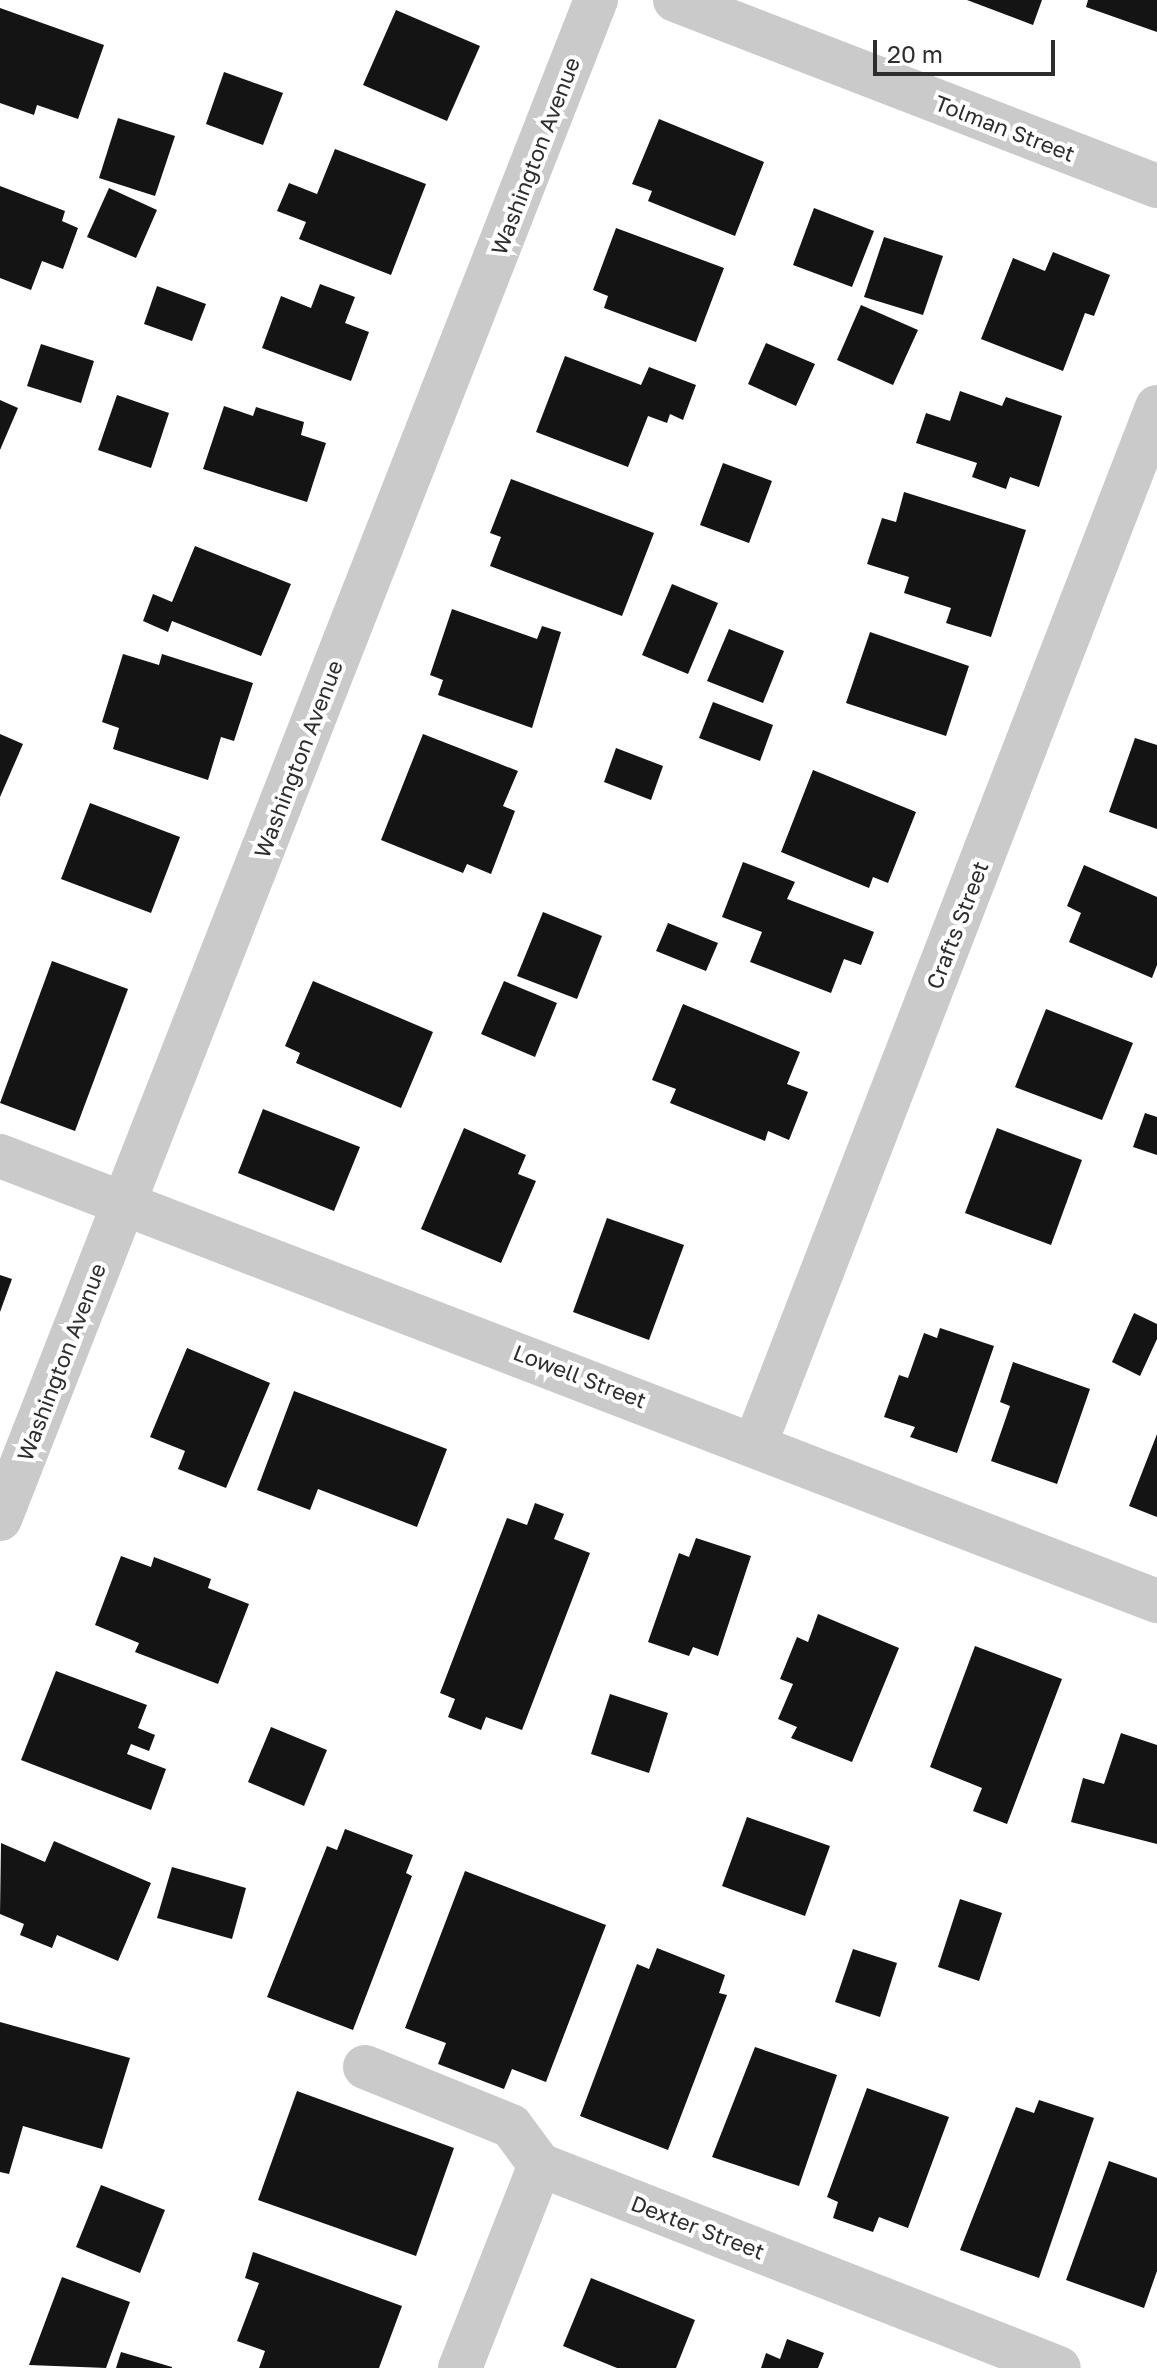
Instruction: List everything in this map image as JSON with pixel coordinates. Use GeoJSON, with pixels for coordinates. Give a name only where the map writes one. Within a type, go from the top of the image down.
{"type":"FeatureCollection","features":[{"type":"Feature","properties":{"kind":"street","name":"Washington Avenue"},"geometry":{"type":"LineString","coordinates":[[0,1519],[596,0]]}},
{"type":"Feature","properties":{"kind":"street","name":"Tolman Street"},"geometry":{"type":"LineString","coordinates":[[675,0],[1157,186]]}},
{"type":"Feature","properties":{"kind":"street","name":"Crafts Street"},"geometry":{"type":"LineString","coordinates":[[756,1442],[1157,407]]}},
{"type":"Feature","properties":{"kind":"street","name":"Lowell Street"},"geometry":{"type":"LineString","coordinates":[[0,1156],[756,1442],[1157,1601]]}},
{"type":"Feature","properties":{"kind":"street"},"geometry":{"type":"LineString","coordinates":[[365,2067],[511,2126],[540,2165],[460,2368]]}},
{"type":"Feature","properties":{"kind":"street","name":"Dexter Street"},"geometry":{"type":"LineString","coordinates":[[540,2165],[1059,2368]]}},
{"type":"Feature","properties":{"kind":"building"},"geometry":{"type":"Polygon","coordinates":[[[967,0],[1042,0],[1033,25],[967,0]]]}},
{"type":"Feature","properties":{"kind":"building"},"geometry":{"type":"Polygon","coordinates":[[[1088,0],[1157,0],[1157,32],[1086,7],[1088,0]]]}},
{"type":"Feature","properties":{"kind":"building"},"geometry":{"type":"Polygon","coordinates":[[[0,8],[104,45],[78,119],[37,105],[34,115],[0,103],[0,8]]]}},
{"type":"Feature","properties":{"kind":"building"},"geometry":{"type":"Polygon","coordinates":[[[396,10],[480,46],[447,121],[363,85],[396,10]]]}},
{"type":"Feature","properties":{"kind":"building"},"geometry":{"type":"Polygon","coordinates":[[[224,72],[283,93],[263,145],[206,124],[224,72]]]}},
{"type":"Feature","properties":{"kind":"building"},"geometry":{"type":"Polygon","coordinates":[[[118,118],[175,136],[155,196],[99,178],[118,118]]]}},
{"type":"Feature","properties":{"kind":"building"},"geometry":{"type":"Polygon","coordinates":[[[659,119],[764,162],[735,236],[648,201],[652,191],[632,184],[659,119]]]}},
{"type":"Feature","properties":{"kind":"building"},"geometry":{"type":"Polygon","coordinates":[[[335,149],[426,184],[391,275],[299,239],[306,222],[277,211],[289,183],[317,194],[335,149]]]}},
{"type":"Feature","properties":{"kind":"building"},"geometry":{"type":"Polygon","coordinates":[[[0,186],[65,211],[62,221],[78,228],[63,269],[42,261],[31,290],[0,278],[0,186]]]}},
{"type":"Feature","properties":{"kind":"building"},"geometry":{"type":"Polygon","coordinates":[[[109,188],[157,210],[136,258],[87,237],[109,188]]]}},
{"type":"Feature","properties":{"kind":"building"},"geometry":{"type":"Polygon","coordinates":[[[814,208],[874,231],[852,287],[793,265],[814,208]]]}},
{"type":"Feature","properties":{"kind":"building"},"geometry":{"type":"Polygon","coordinates":[[[616,228],[724,268],[696,342],[604,308],[608,296],[593,290],[616,228]]]}},
{"type":"Feature","properties":{"kind":"building"},"geometry":{"type":"Polygon","coordinates":[[[884,237],[943,256],[923,315],[864,297],[884,237]]]}},
{"type":"Feature","properties":{"kind":"building"},"geometry":{"type":"Polygon","coordinates":[[[1053,252],[1110,275],[1094,316],[1085,313],[1063,371],[981,339],[1013,258],[1045,271],[1053,252]]]}},
{"type":"Feature","properties":{"kind":"building"},"geometry":{"type":"Polygon","coordinates":[[[320,284],[355,297],[345,323],[369,332],[351,381],[262,348],[281,296],[311,308],[320,284]]]}},
{"type":"Feature","properties":{"kind":"building"},"geometry":{"type":"Polygon","coordinates":[[[157,286],[206,304],[192,341],[144,324],[157,286]]]}},
{"type":"Feature","properties":{"kind":"building"},"geometry":{"type":"Polygon","coordinates":[[[861,305],[918,330],[893,385],[837,360],[861,305]]]}},
{"type":"Feature","properties":{"kind":"building"},"geometry":{"type":"Polygon","coordinates":[[[766,343],[815,364],[796,406],[748,384],[766,343]]]}},
{"type":"Feature","properties":{"kind":"building"},"geometry":{"type":"Polygon","coordinates":[[[41,344],[94,361],[81,403],[27,386],[41,344]]]}},
{"type":"Feature","properties":{"kind":"building"},"geometry":{"type":"Polygon","coordinates":[[[565,356],[641,385],[649,367],[696,385],[683,420],[670,414],[667,423],[648,416],[628,467],[536,432],[565,356]]]}},
{"type":"Feature","properties":{"kind":"building"},"geometry":{"type":"Polygon","coordinates":[[[960,391],[1002,406],[1006,397],[1062,416],[1039,487],[1010,477],[1006,489],[972,477],[977,463],[916,443],[926,413],[950,421],[960,391]]]}},
{"type":"Feature","properties":{"kind":"building"},"geometry":{"type":"Polygon","coordinates":[[[117,395],[169,413],[151,468],[98,450],[117,395]]]}},
{"type":"Feature","properties":{"kind":"building"},"geometry":{"type":"Polygon","coordinates":[[[0,400],[18,408],[0,450],[0,400]]]}},
{"type":"Feature","properties":{"kind":"building"},"geometry":{"type":"Polygon","coordinates":[[[224,406],[253,416],[256,407],[304,422],[301,435],[326,443],[307,502],[203,469],[224,406]]]}},
{"type":"Feature","properties":{"kind":"building"},"geometry":{"type":"Polygon","coordinates":[[[723,463],[772,481],[749,543],[700,525],[723,463]]]}},
{"type":"Feature","properties":{"kind":"building"},"geometry":{"type":"Polygon","coordinates":[[[511,479],[654,533],[622,616],[490,566],[501,537],[490,533],[511,479]]]}},
{"type":"Feature","properties":{"kind":"building"},"geometry":{"type":"Polygon","coordinates":[[[904,492],[1026,530],[991,637],[946,623],[951,608],[904,593],[909,577],[867,564],[882,518],[896,522],[904,492]]]}},
{"type":"Feature","properties":{"kind":"building"},"geometry":{"type":"Polygon","coordinates":[[[195,546],[291,584],[261,656],[172,621],[168,632],[143,621],[153,594],[172,602],[195,546]]]}},
{"type":"Feature","properties":{"kind":"building"},"geometry":{"type":"Polygon","coordinates":[[[672,584],[718,603],[688,674],[642,655],[672,584]]]}},
{"type":"Feature","properties":{"kind":"building"},"geometry":{"type":"Polygon","coordinates":[[[452,609],[537,639],[542,626],[561,632],[532,728],[438,695],[443,680],[430,675],[452,609]]]}},
{"type":"Feature","properties":{"kind":"building"},"geometry":{"type":"Polygon","coordinates":[[[729,629],[784,651],[763,703],[707,681],[729,629]]]}},
{"type":"Feature","properties":{"kind":"building"},"geometry":{"type":"Polygon","coordinates":[[[870,632],[969,666],[946,736],[846,703],[870,632]]]}},
{"type":"Feature","properties":{"kind":"building"},"geometry":{"type":"Polygon","coordinates":[[[123,654],[159,665],[162,654],[253,683],[234,741],[221,737],[208,780],[113,749],[119,728],[102,722],[123,654]]]}},
{"type":"Feature","properties":{"kind":"building"},"geometry":{"type":"Polygon","coordinates":[[[713,702],[773,725],[760,761],[699,738],[713,702]]]}},
{"type":"Feature","properties":{"kind":"building"},"geometry":{"type":"Polygon","coordinates":[[[0,734],[23,744],[0,797],[0,734]]]}},
{"type":"Feature","properties":{"kind":"building"},"geometry":{"type":"Polygon","coordinates":[[[423,734],[518,771],[503,806],[515,811],[491,874],[467,864],[463,873],[381,840],[423,734]]]}},
{"type":"Feature","properties":{"kind":"building"},"geometry":{"type":"Polygon","coordinates":[[[1135,738],[1157,745],[1157,829],[1109,812],[1135,738]]]}},
{"type":"Feature","properties":{"kind":"building"},"geometry":{"type":"Polygon","coordinates":[[[616,748],[663,766],[651,800],[604,782],[616,748]]]}},
{"type":"Feature","properties":{"kind":"building"},"geometry":{"type":"Polygon","coordinates":[[[813,770],[916,812],[888,883],[873,877],[869,888],[781,852],[813,770]]]}},
{"type":"Feature","properties":{"kind":"building"},"geometry":{"type":"Polygon","coordinates":[[[90,803],[180,837],[151,913],[61,879],[90,803]]]}},
{"type":"Feature","properties":{"kind":"building"},"geometry":{"type":"Polygon","coordinates":[[[743,862],[795,882],[787,899],[874,932],[861,965],[844,959],[831,993],[750,962],[762,932],[722,917],[743,862]]]}},
{"type":"Feature","properties":{"kind":"building"},"geometry":{"type":"Polygon","coordinates":[[[1084,865],[1157,897],[1157,965],[1152,978],[1069,942],[1081,913],[1067,906],[1084,865]]]}},
{"type":"Feature","properties":{"kind":"building"},"geometry":{"type":"Polygon","coordinates":[[[543,912],[602,936],[577,999],[517,976],[543,912]]]}},
{"type":"Feature","properties":{"kind":"building"},"geometry":{"type":"Polygon","coordinates":[[[668,923],[718,943],[706,971],[656,951],[668,923]]]}},
{"type":"Feature","properties":{"kind":"building"},"geometry":{"type":"Polygon","coordinates":[[[52,961],[128,989],[75,1131],[0,1103],[52,961]]]}},
{"type":"Feature","properties":{"kind":"building"},"geometry":{"type":"Polygon","coordinates":[[[313,981],[433,1032],[401,1108],[296,1063],[300,1053],[285,1046],[313,981]]]}},
{"type":"Feature","properties":{"kind":"building"},"geometry":{"type":"Polygon","coordinates":[[[504,981],[557,1003],[535,1057],[481,1034],[504,981]]]}},
{"type":"Feature","properties":{"kind":"building"},"geometry":{"type":"Polygon","coordinates":[[[683,1004],[800,1052],[787,1084],[808,1092],[789,1140],[768,1131],[765,1141],[670,1103],[676,1089],[652,1080],[683,1004]]]}},
{"type":"Feature","properties":{"kind":"building"},"geometry":{"type":"Polygon","coordinates":[[[1046,1009],[1133,1043],[1102,1120],[1015,1087],[1046,1009]]]}},
{"type":"Feature","properties":{"kind":"building"},"geometry":{"type":"Polygon","coordinates":[[[263,1109],[360,1147],[334,1211],[238,1173],[263,1109]]]}},
{"type":"Feature","properties":{"kind":"building"},"geometry":{"type":"Polygon","coordinates":[[[1145,1113],[1157,1117],[1157,1155],[1133,1147],[1145,1113]]]}},
{"type":"Feature","properties":{"kind":"building"},"geometry":{"type":"Polygon","coordinates":[[[464,1128],[526,1155],[518,1174],[536,1181],[501,1263],[421,1229],[464,1128]]]}},
{"type":"Feature","properties":{"kind":"building"},"geometry":{"type":"Polygon","coordinates":[[[997,1128],[1082,1160],[1051,1245],[965,1213],[997,1128]]]}},
{"type":"Feature","properties":{"kind":"building"},"geometry":{"type":"Polygon","coordinates":[[[607,1218],[684,1245],[649,1340],[573,1312],[607,1218]]]}},
{"type":"Feature","properties":{"kind":"building"},"geometry":{"type":"Polygon","coordinates":[[[0,1275],[12,1279],[0,1312],[0,1275]]]}},
{"type":"Feature","properties":{"kind":"building"},"geometry":{"type":"Polygon","coordinates":[[[1134,1313],[1157,1324],[1157,1339],[1140,1376],[1112,1362],[1134,1313]]]}},
{"type":"Feature","properties":{"kind":"building"},"geometry":{"type":"Polygon","coordinates":[[[940,1328],[994,1346],[957,1453],[910,1437],[915,1427],[884,1417],[899,1375],[908,1378],[924,1333],[937,1338],[940,1328]]]}},
{"type":"Feature","properties":{"kind":"building"},"geometry":{"type":"Polygon","coordinates":[[[187,1348],[270,1383],[226,1488],[178,1469],[185,1451],[150,1437],[187,1348]]]}},
{"type":"Feature","properties":{"kind":"building"},"geometry":{"type":"Polygon","coordinates":[[[1013,1362],[1090,1389],[1057,1484],[991,1461],[1010,1406],[1000,1402],[1013,1362]]]}},
{"type":"Feature","properties":{"kind":"building"},"geometry":{"type":"Polygon","coordinates":[[[294,1391],[447,1449],[417,1527],[318,1489],[310,1510],[257,1490],[294,1391]]]}},
{"type":"Feature","properties":{"kind":"building"},"geometry":{"type":"Polygon","coordinates":[[[1157,1434],[1157,1517],[1129,1506],[1157,1434]]]}},
{"type":"Feature","properties":{"kind":"building"},"geometry":{"type":"Polygon","coordinates":[[[535,1503],[564,1514],[554,1539],[590,1553],[522,1730],[486,1717],[481,1730],[448,1717],[455,1699],[440,1693],[507,1518],[527,1525],[535,1503]]]}},
{"type":"Feature","properties":{"kind":"building"},"geometry":{"type":"Polygon","coordinates":[[[696,1538],[751,1556],[718,1656],[693,1647],[689,1656],[648,1642],[679,1553],[689,1557],[696,1538]]]}},
{"type":"Feature","properties":{"kind":"building"},"geometry":{"type":"Polygon","coordinates":[[[121,1556],[151,1567],[154,1557],[211,1579],[208,1588],[249,1604],[218,1684],[135,1652],[139,1643],[95,1625],[121,1556]]]}},
{"type":"Feature","properties":{"kind":"building"},"geometry":{"type":"Polygon","coordinates":[[[818,1614],[899,1648],[852,1762],[791,1738],[797,1727],[778,1719],[793,1684],[780,1679],[797,1637],[808,1642],[818,1614]]]}},
{"type":"Feature","properties":{"kind":"building"},"geometry":{"type":"Polygon","coordinates":[[[975,1646],[1062,1679],[1007,1824],[973,1811],[982,1788],[930,1767],[975,1646]]]}},
{"type":"Feature","properties":{"kind":"building"},"geometry":{"type":"Polygon","coordinates":[[[56,1671],[147,1705],[138,1728],[155,1735],[149,1751],[131,1744],[127,1754],[166,1769],[151,1810],[21,1760],[56,1671]]]}},
{"type":"Feature","properties":{"kind":"building"},"geometry":{"type":"Polygon","coordinates":[[[610,1694],[668,1713],[649,1773],[591,1754],[610,1694]]]}},
{"type":"Feature","properties":{"kind":"building"},"geometry":{"type":"Polygon","coordinates":[[[271,1727],[327,1750],[304,1806],[248,1782],[271,1727]]]}},
{"type":"Feature","properties":{"kind":"building"},"geometry":{"type":"Polygon","coordinates":[[[1121,1733],[1157,1745],[1157,1844],[1071,1822],[1083,1778],[1104,1784],[1121,1733]]]}},
{"type":"Feature","properties":{"kind":"building"},"geometry":{"type":"Polygon","coordinates":[[[747,1817],[830,1846],[805,1916],[722,1886],[747,1817]]]}},
{"type":"Feature","properties":{"kind":"building"},"geometry":{"type":"Polygon","coordinates":[[[345,1829],[413,1855],[406,1873],[412,1876],[353,2030],[267,1997],[327,1846],[337,1850],[345,1829]]]}},
{"type":"Feature","properties":{"kind":"building"},"geometry":{"type":"Polygon","coordinates":[[[54,1841],[151,1883],[118,1961],[57,1935],[52,1948],[20,1935],[24,1924],[0,1914],[1,1843],[45,1862],[54,1841]]]}},
{"type":"Feature","properties":{"kind":"building"},"geometry":{"type":"Polygon","coordinates":[[[172,1867],[246,1888],[232,1939],[157,1918],[172,1867]]]}},
{"type":"Feature","properties":{"kind":"building"},"geometry":{"type":"Polygon","coordinates":[[[465,1871],[606,1925],[546,2082],[512,2069],[504,2089],[438,2064],[446,2043],[405,2028],[465,1871]]]}},
{"type":"Feature","properties":{"kind":"building"},"geometry":{"type":"Polygon","coordinates":[[[960,1899],[1002,1913],[979,1981],[938,1967],[960,1899]]]}},
{"type":"Feature","properties":{"kind":"building"},"geometry":{"type":"Polygon","coordinates":[[[657,1948],[725,1975],[719,1993],[727,1995],[668,2150],[580,2116],[637,1964],[649,1969],[657,1948]]]}},
{"type":"Feature","properties":{"kind":"building"},"geometry":{"type":"Polygon","coordinates":[[[853,1949],[897,1963],[880,2017],[835,2002],[853,1949]]]}},
{"type":"Feature","properties":{"kind":"building"},"geometry":{"type":"Polygon","coordinates":[[[0,2022],[130,2058],[102,2149],[23,2126],[9,2174],[0,2172],[0,2022]]]}},
{"type":"Feature","properties":{"kind":"building"},"geometry":{"type":"Polygon","coordinates":[[[755,2047],[837,2075],[799,2186],[712,2157],[755,2047]]]}},
{"type":"Feature","properties":{"kind":"building"},"geometry":{"type":"Polygon","coordinates":[[[867,2088],[949,2117],[908,2228],[879,2217],[873,2232],[833,2218],[838,2202],[827,2197],[867,2088]]]}},
{"type":"Feature","properties":{"kind":"building"},"geometry":{"type":"Polygon","coordinates":[[[297,2091],[454,2148],[416,2256],[258,2200],[297,2091]]]}},
{"type":"Feature","properties":{"kind":"building"},"geometry":{"type":"Polygon","coordinates":[[[1039,2100],[1094,2118],[1039,2278],[960,2250],[1016,2107],[1034,2113],[1039,2100]]]}},
{"type":"Feature","properties":{"kind":"building"},"geometry":{"type":"Polygon","coordinates":[[[1109,2161],[1157,2178],[1157,2271],[1144,2308],[1066,2280],[1109,2161]]]}},
{"type":"Feature","properties":{"kind":"building"},"geometry":{"type":"Polygon","coordinates":[[[101,2185],[165,2210],[140,2273],[76,2247],[101,2185]]]}},
{"type":"Feature","properties":{"kind":"building"},"geometry":{"type":"Polygon","coordinates":[[[253,2252],[402,2306],[379,2368],[259,2368],[265,2351],[237,2341],[259,2283],[245,2278],[253,2252]]]}},
{"type":"Feature","properties":{"kind":"building"},"geometry":{"type":"Polygon","coordinates":[[[62,2277],[130,2302],[106,2368],[29,2365],[62,2277]]]}},
{"type":"Feature","properties":{"kind":"building"},"geometry":{"type":"Polygon","coordinates":[[[591,2278],[695,2320],[676,2368],[617,2368],[563,2346],[591,2278]]]}},
{"type":"Feature","properties":{"kind":"building"},"geometry":{"type":"Polygon","coordinates":[[[787,2339],[824,2353],[818,2368],[761,2368],[766,2353],[780,2359],[787,2339]]]}},
{"type":"Feature","properties":{"kind":"building"},"geometry":{"type":"Polygon","coordinates":[[[121,2352],[172,2367],[172,2368],[116,2368],[121,2352]]]}}]}
